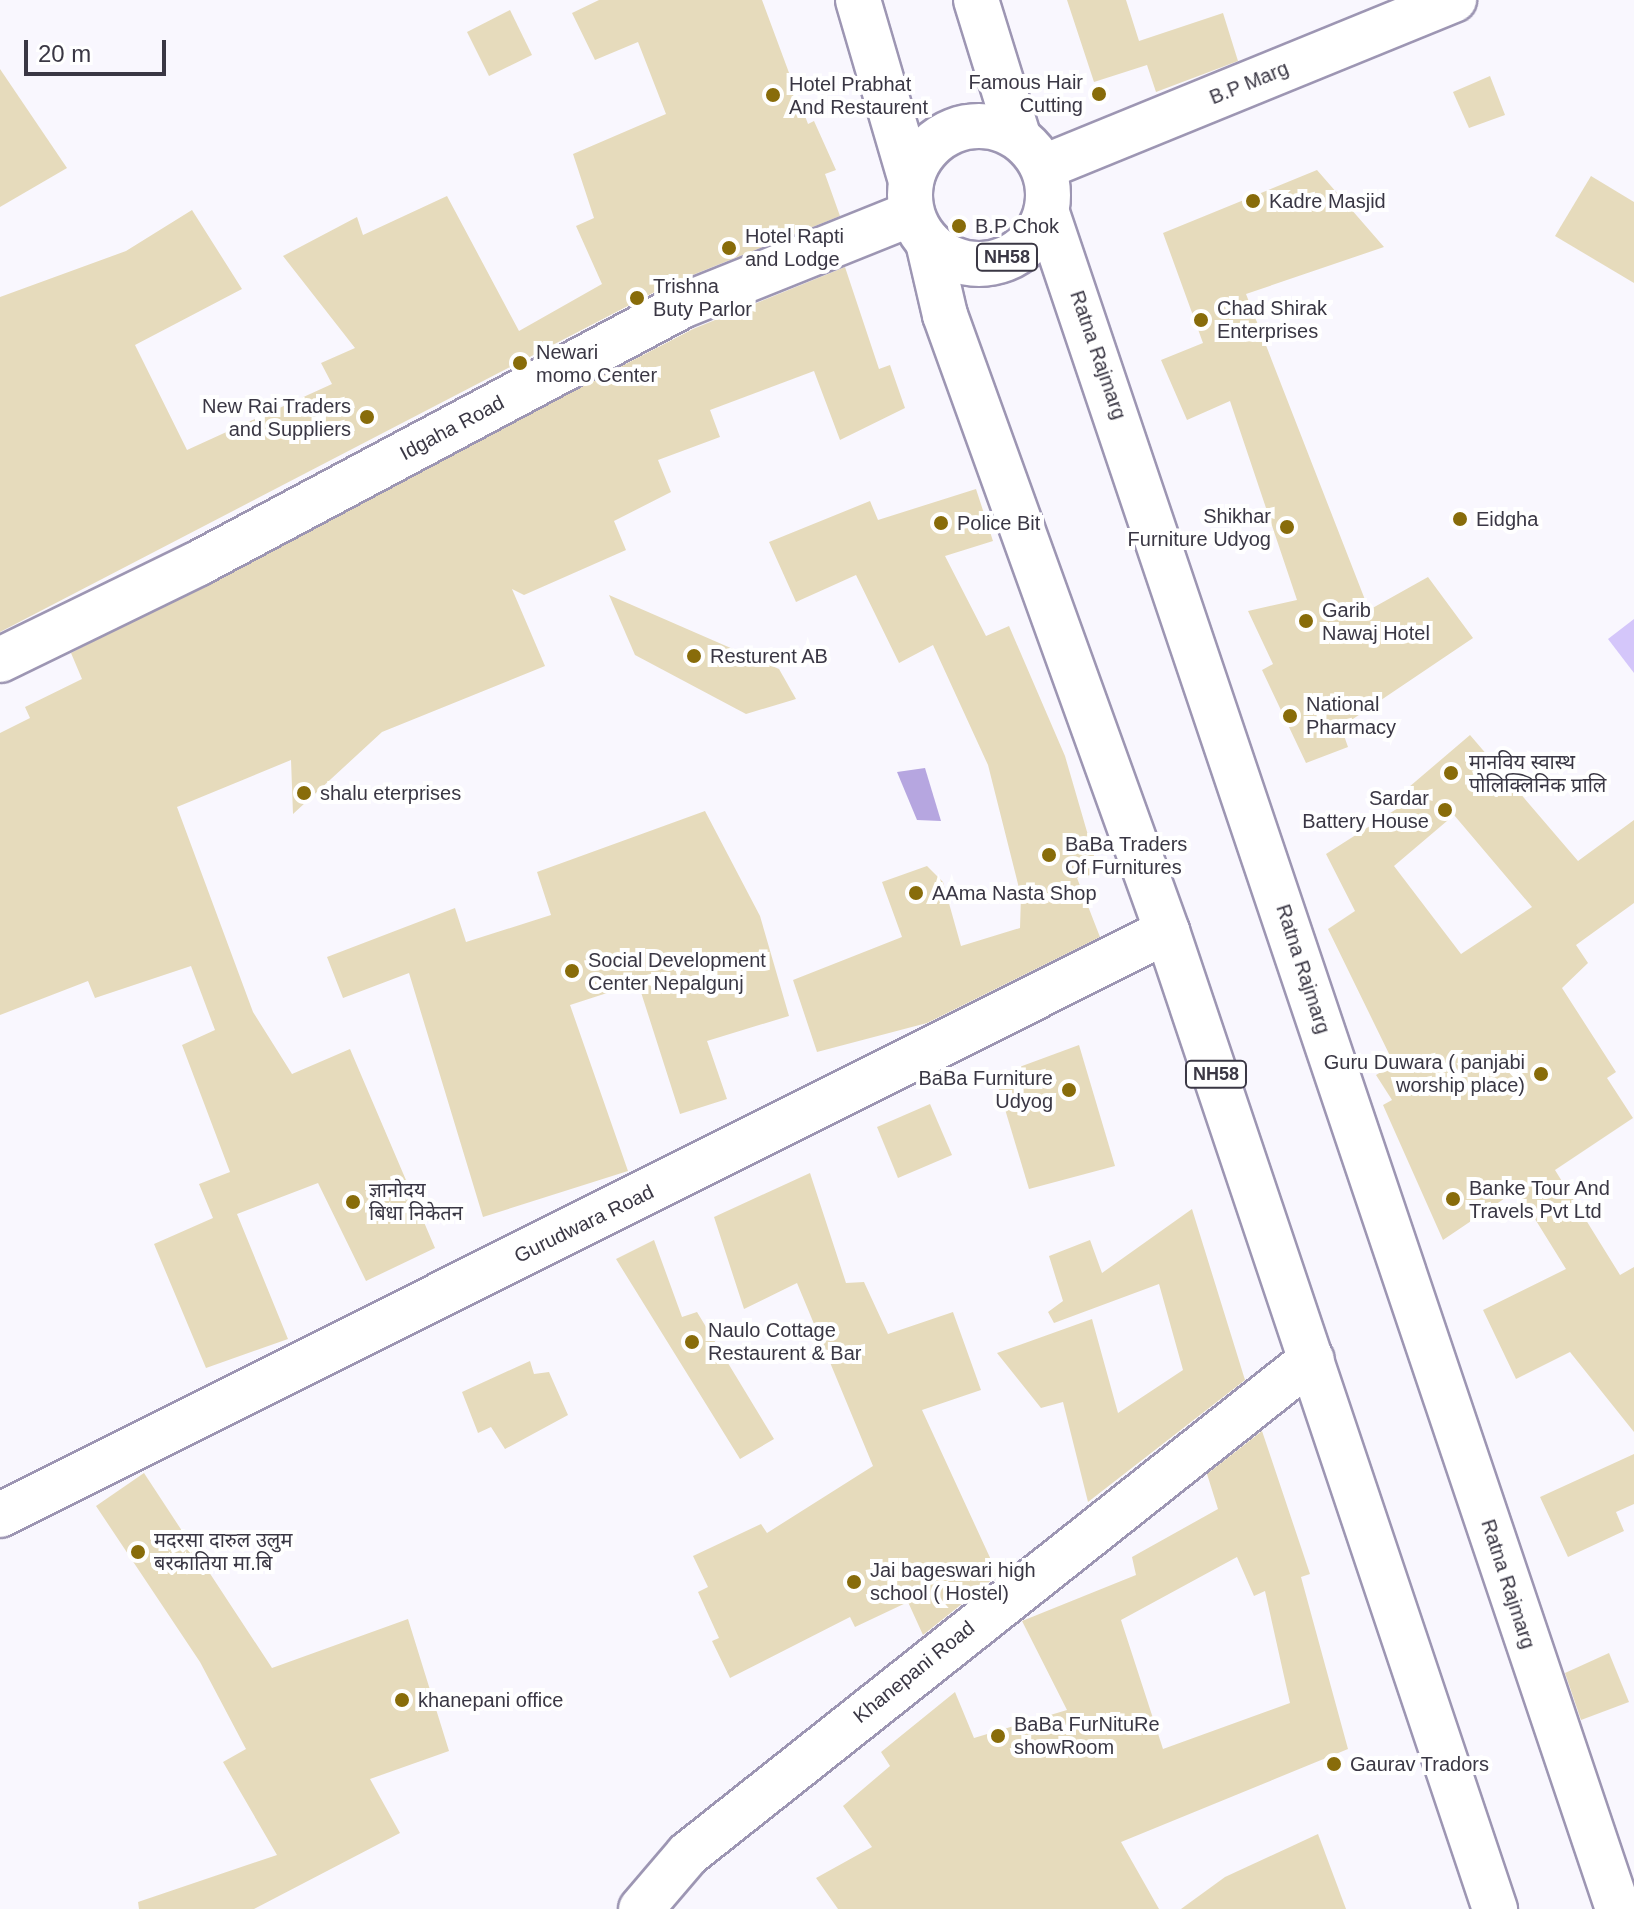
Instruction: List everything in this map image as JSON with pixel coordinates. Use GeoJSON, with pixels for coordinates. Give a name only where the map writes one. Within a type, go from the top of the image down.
{"type":"FeatureCollection","features":[{"type":"Feature","properties":{"kind":"main road","name":"NH58"},"geometry":{"type":"LineString","coordinates":[[858,0],[945,315],[1167,931],[1495,1909]]}},
{"type":"Feature","properties":{"kind":"main road","name":"NH58"},"geometry":{"type":"LineString","coordinates":[[917,212],[956,260],[988,264],[1014,255],[1047,213],[1031,152],[976,0]]}},
{"type":"Feature","properties":{"kind":"main road","name":"B.P Marg"},"geometry":{"type":"LineString","coordinates":[[1031,152],[1454,0]]}},
{"type":"Feature","properties":{"kind":"main road"},"geometry":{"type":"LineString","coordinates":[[917,212],[925,151],[951,130],[982,124],[1031,152]]}},
{"type":"Feature","properties":{"kind":"main road","name":"Idgaha Road"},"geometry":{"type":"LineString","coordinates":[[0,660],[197,564],[682,306],[917,212]]}},
{"type":"Feature","properties":{"kind":"main road","name":"Ratna Rajmarg"},"geometry":{"type":"LineString","coordinates":[[1047,213],[1618,1909]]}},
{"type":"Feature","properties":{"kind":"main road","name":"Gurudwara Road"},"geometry":{"type":"LineString","coordinates":[[0,1515],[1167,931]]}},
{"type":"Feature","properties":{"kind":"main road","name":"Khanepani Road"},"geometry":{"type":"LineString","coordinates":[[641,1909],[688,1854],[1312,1359]]}},
{"type":"Feature","properties":{"kind":"shaded area"},"geometry":{"type":"Polygon","coordinates":[[[1634,619],[1634,673],[1608,639],[1634,619]]]}},
{"type":"Feature","properties":{"kind":"shaded area"},"geometry":{"type":"Polygon","coordinates":[[[925,768],[941,821],[917,820],[897,772],[925,768]]]}},
{"type":"Feature","properties":{"kind":"building"},"geometry":{"type":"Polygon","coordinates":[[[599,0],[762,0],[808,124],[814,121],[836,170],[825,174],[840,216],[670,284],[0,632],[0,297],[126,251],[192,210],[242,289],[135,345],[187,450],[332,384],[321,363],[355,348],[283,256],[357,217],[363,235],[447,196],[519,331],[602,284],[576,226],[594,218],[573,154],[666,114],[638,42],[595,60],[572,13],[599,0]]]}},
{"type":"Feature","properties":{"kind":"building"},"geometry":{"type":"Polygon","coordinates":[[[1067,0],[1126,0],[1139,41],[1223,13],[1238,61],[1156,92],[1147,65],[1094,82],[1067,0]]]}},
{"type":"Feature","properties":{"kind":"building"},"geometry":{"type":"Polygon","coordinates":[[[510,10],[532,55],[489,76],[467,32],[510,10]]]}},
{"type":"Feature","properties":{"kind":"building"},"geometry":{"type":"Polygon","coordinates":[[[0,69],[67,168],[0,207],[0,69]]]}},
{"type":"Feature","properties":{"kind":"building"},"geometry":{"type":"Polygon","coordinates":[[[1490,76],[1505,115],[1469,128],[1453,92],[1490,76]]]}},
{"type":"Feature","properties":{"kind":"building"},"geometry":{"type":"Polygon","coordinates":[[[1317,170],[1384,247],[1246,294],[1369,610],[1428,577],[1473,638],[1341,727],[1348,747],[1306,763],[1262,670],[1273,664],[1248,611],[1297,600],[1230,401],[1187,420],[1161,360],[1203,343],[1163,233],[1317,170]]]}},
{"type":"Feature","properties":{"kind":"building"},"geometry":{"type":"Polygon","coordinates":[[[1591,176],[1634,202],[1634,283],[1555,236],[1591,176]]]}},
{"type":"Feature","properties":{"kind":"building"},"geometry":{"type":"Polygon","coordinates":[[[845,267],[879,369],[890,365],[905,408],[840,440],[814,371],[710,410],[720,437],[658,460],[671,492],[614,521],[626,550],[524,595],[512,589],[545,666],[382,732],[293,814],[291,760],[177,807],[253,1012],[292,1074],[350,1049],[435,1248],[366,1281],[318,1183],[237,1214],[288,1339],[206,1368],[154,1244],[213,1218],[199,1184],[230,1172],[182,1045],[215,1030],[191,966],[95,998],[88,981],[0,1015],[0,733],[30,718],[25,707],[82,679],[71,653],[693,329],[845,267]]]}},
{"type":"Feature","properties":{"kind":"building"},"geometry":{"type":"Polygon","coordinates":[[[976,489],[993,541],[945,556],[986,636],[1009,626],[1065,756],[1099,873],[1077,878],[1100,937],[927,1023],[817,1052],[793,980],[902,937],[882,882],[927,866],[943,882],[961,946],[1020,928],[1021,896],[988,765],[933,645],[899,663],[856,575],[796,602],[769,542],[870,501],[878,520],[976,489]]]}},
{"type":"Feature","properties":{"kind":"building","name":"Resturent AB"},"geometry":{"type":"Polygon","coordinates":[[[609,595],[779,669],[796,699],[746,714],[635,655],[609,595]]]}},
{"type":"Feature","properties":{"kind":"building"},"geometry":{"type":"Polygon","coordinates":[[[1470,735],[1578,861],[1634,820],[1634,903],[1576,945],[1588,963],[1562,988],[1616,1072],[1607,1078],[1633,1118],[1555,1170],[1620,1275],[1634,1267],[1634,1432],[1570,1352],[1516,1379],[1483,1310],[1566,1269],[1517,1190],[1443,1240],[1383,1105],[1392,1100],[1376,1075],[1394,1064],[1328,929],[1355,911],[1326,854],[1409,801],[1402,793],[1470,735]],[[1454,815],[1394,866],[1461,954],[1532,907],[1454,815]]]}},
{"type":"Feature","properties":{"kind":"building"},"geometry":{"type":"Polygon","coordinates":[[[705,811],[760,916],[789,1016],[707,1041],[727,1099],[680,1114],[638,983],[570,1005],[628,1171],[483,1217],[409,973],[343,998],[327,957],[455,908],[466,942],[551,915],[537,872],[705,811]]]}},
{"type":"Feature","properties":{"kind":"building"},"geometry":{"type":"Polygon","coordinates":[[[1079,1045],[1115,1166],[1029,1189],[995,1076],[1079,1045]]]}},
{"type":"Feature","properties":{"kind":"building"},"geometry":{"type":"Polygon","coordinates":[[[930,1104],[952,1155],[898,1178],[877,1127],[930,1104]]]}},
{"type":"Feature","properties":{"kind":"building"},"geometry":{"type":"Polygon","coordinates":[[[810,1173],[846,1283],[864,1282],[888,1334],[953,1312],[981,1390],[922,1410],[998,1575],[923,1635],[908,1602],[855,1627],[850,1617],[730,1678],[712,1641],[719,1638],[698,1592],[708,1587],[693,1556],[761,1524],[767,1533],[873,1466],[797,1283],[744,1309],[714,1217],[810,1173]]]}},
{"type":"Feature","properties":{"kind":"building"},"geometry":{"type":"Polygon","coordinates":[[[1192,1209],[1245,1380],[1088,1502],[1063,1402],[1041,1408],[997,1353],[1092,1319],[1118,1413],[1183,1370],[1159,1284],[1054,1323],[1048,1312],[1063,1301],[1049,1256],[1090,1240],[1102,1273],[1192,1209]]]}},
{"type":"Feature","properties":{"kind":"building"},"geometry":{"type":"Polygon","coordinates":[[[654,1240],[682,1317],[697,1312],[774,1439],[740,1459],[616,1259],[654,1240]]]}},
{"type":"Feature","properties":{"kind":"building"},"geometry":{"type":"Polygon","coordinates":[[[530,1361],[534,1374],[549,1372],[568,1415],[505,1449],[491,1427],[478,1433],[462,1392],[530,1361]]]}},
{"type":"Feature","properties":{"kind":"building"},"geometry":{"type":"Polygon","coordinates":[[[1262,1431],[1310,1574],[1301,1577],[1348,1749],[1121,1842],[1159,1909],[838,1909],[816,1878],[872,1847],[843,1806],[890,1766],[881,1752],[955,1692],[974,1738],[1067,1710],[1022,1621],[1136,1575],[1132,1557],[1218,1509],[1207,1474],[1262,1431]],[[1237,1557],[1121,1620],[1163,1749],[1290,1703],[1265,1591],[1254,1596],[1237,1557]]]}},
{"type":"Feature","properties":{"kind":"building"},"geometry":{"type":"Polygon","coordinates":[[[1634,1454],[1634,1504],[1616,1512],[1624,1531],[1568,1557],[1540,1497],[1634,1454]]]}},
{"type":"Feature","properties":{"kind":"building"},"geometry":{"type":"Polygon","coordinates":[[[144,1473],[272,1668],[408,1619],[449,1751],[370,1779],[400,1833],[254,1909],[139,1909],[138,1902],[277,1855],[223,1762],[246,1749],[200,1662],[96,1506],[144,1473]]]}},
{"type":"Feature","properties":{"kind":"building"},"geometry":{"type":"Polygon","coordinates":[[[1609,1653],[1629,1702],[1581,1720],[1565,1673],[1609,1653]]]}},
{"type":"Feature","properties":{"kind":"building"},"geometry":{"type":"Polygon","coordinates":[[[1318,1834],[1346,1909],[1181,1909],[1225,1877],[1318,1834]]]}},
{"type":"Feature","properties":{"kind":"place","name":"Famous Hair Cutting"},"geometry":{"type":"Point","coordinates":[1099,94]}},
{"type":"Feature","properties":{"kind":"place","name":"Hotel Prabhat And Restaurent"},"geometry":{"type":"Point","coordinates":[773,95]}},
{"type":"Feature","properties":{"kind":"place","name":"Kadre Masjid"},"geometry":{"type":"Point","coordinates":[1253,201]}},
{"type":"Feature","properties":{"kind":"place","name":"B.P Chok"},"geometry":{"type":"Point","coordinates":[959,226]}},
{"type":"Feature","properties":{"kind":"place","name":"Hotel Rapti and Lodge"},"geometry":{"type":"Point","coordinates":[729,248]}},
{"type":"Feature","properties":{"kind":"place","name":"Trishna Buty Parlor"},"geometry":{"type":"Point","coordinates":[637,298]}},
{"type":"Feature","properties":{"kind":"place","name":"Chad Shirak Enterprises"},"geometry":{"type":"Point","coordinates":[1201,320]}},
{"type":"Feature","properties":{"kind":"place","name":"Newari momo Center"},"geometry":{"type":"Point","coordinates":[520,363]}},
{"type":"Feature","properties":{"kind":"place","name":"New Rai Traders and Suppliers"},"geometry":{"type":"Point","coordinates":[367,417]}},
{"type":"Feature","properties":{"kind":"place","name":"Eidgha"},"geometry":{"type":"Point","coordinates":[1460,519]}},
{"type":"Feature","properties":{"kind":"place","name":"Police Bit"},"geometry":{"type":"Point","coordinates":[941,523]}},
{"type":"Feature","properties":{"kind":"place","name":"Shikhar Furniture Udyog"},"geometry":{"type":"Point","coordinates":[1287,527]}},
{"type":"Feature","properties":{"kind":"place","name":"Garib Nawaj Hotel"},"geometry":{"type":"Point","coordinates":[1306,621]}},
{"type":"Feature","properties":{"kind":"place","name":"Resturent AB"},"geometry":{"type":"Point","coordinates":[694,656]}},
{"type":"Feature","properties":{"kind":"place","name":"National Pharmacy"},"geometry":{"type":"Point","coordinates":[1290,716]}},
{"type":"Feature","properties":{"kind":"place","name":"मानविय स्वास्थ पोलिक्लिनिक प्रालि"},"geometry":{"type":"Point","coordinates":[1451,773]}},
{"type":"Feature","properties":{"kind":"place","name":"shalu eterprises"},"geometry":{"type":"Point","coordinates":[304,793]}},
{"type":"Feature","properties":{"kind":"place","name":"Sardar Battery House"},"geometry":{"type":"Point","coordinates":[1445,810]}},
{"type":"Feature","properties":{"kind":"place","name":"BaBa Traders Of Furnitures"},"geometry":{"type":"Point","coordinates":[1049,855]}},
{"type":"Feature","properties":{"kind":"place","name":"AAma Nasta Shop"},"geometry":{"type":"Point","coordinates":[916,893]}},
{"type":"Feature","properties":{"kind":"place","name":"Social Development Center Nepalgunj"},"geometry":{"type":"Point","coordinates":[572,971]}},
{"type":"Feature","properties":{"kind":"place","name":"Guru Duwara ( panjabi worship place)"},"geometry":{"type":"Point","coordinates":[1541,1074]}},
{"type":"Feature","properties":{"kind":"place","name":"BaBa Furniture Udyog"},"geometry":{"type":"Point","coordinates":[1069,1090]}},
{"type":"Feature","properties":{"kind":"place","name":"Banke Tour And Travels Pvt Ltd"},"geometry":{"type":"Point","coordinates":[1453,1199]}},
{"type":"Feature","properties":{"kind":"place","name":"ज्ञानाेदय बिधा निकेतन"},"geometry":{"type":"Point","coordinates":[353,1202]}},
{"type":"Feature","properties":{"kind":"place","name":"Naulo Cottage Restaurent & Bar"},"geometry":{"type":"Point","coordinates":[692,1342]}},
{"type":"Feature","properties":{"kind":"place","name":"मदरसा दारुल उलुम बरकातिया मा.बि"},"geometry":{"type":"Point","coordinates":[138,1552]}},
{"type":"Feature","properties":{"kind":"place","name":"Jai bageswari high school ( Hostel)"},"geometry":{"type":"Point","coordinates":[854,1582]}},
{"type":"Feature","properties":{"kind":"place","name":"khanepani office"},"geometry":{"type":"Point","coordinates":[402,1700]}},
{"type":"Feature","properties":{"kind":"place","name":"BaBa FurNituRe showRoom"},"geometry":{"type":"Point","coordinates":[998,1736]}},
{"type":"Feature","properties":{"kind":"place","name":"Gaurav Tradors"},"geometry":{"type":"Point","coordinates":[1334,1764]}}]}
